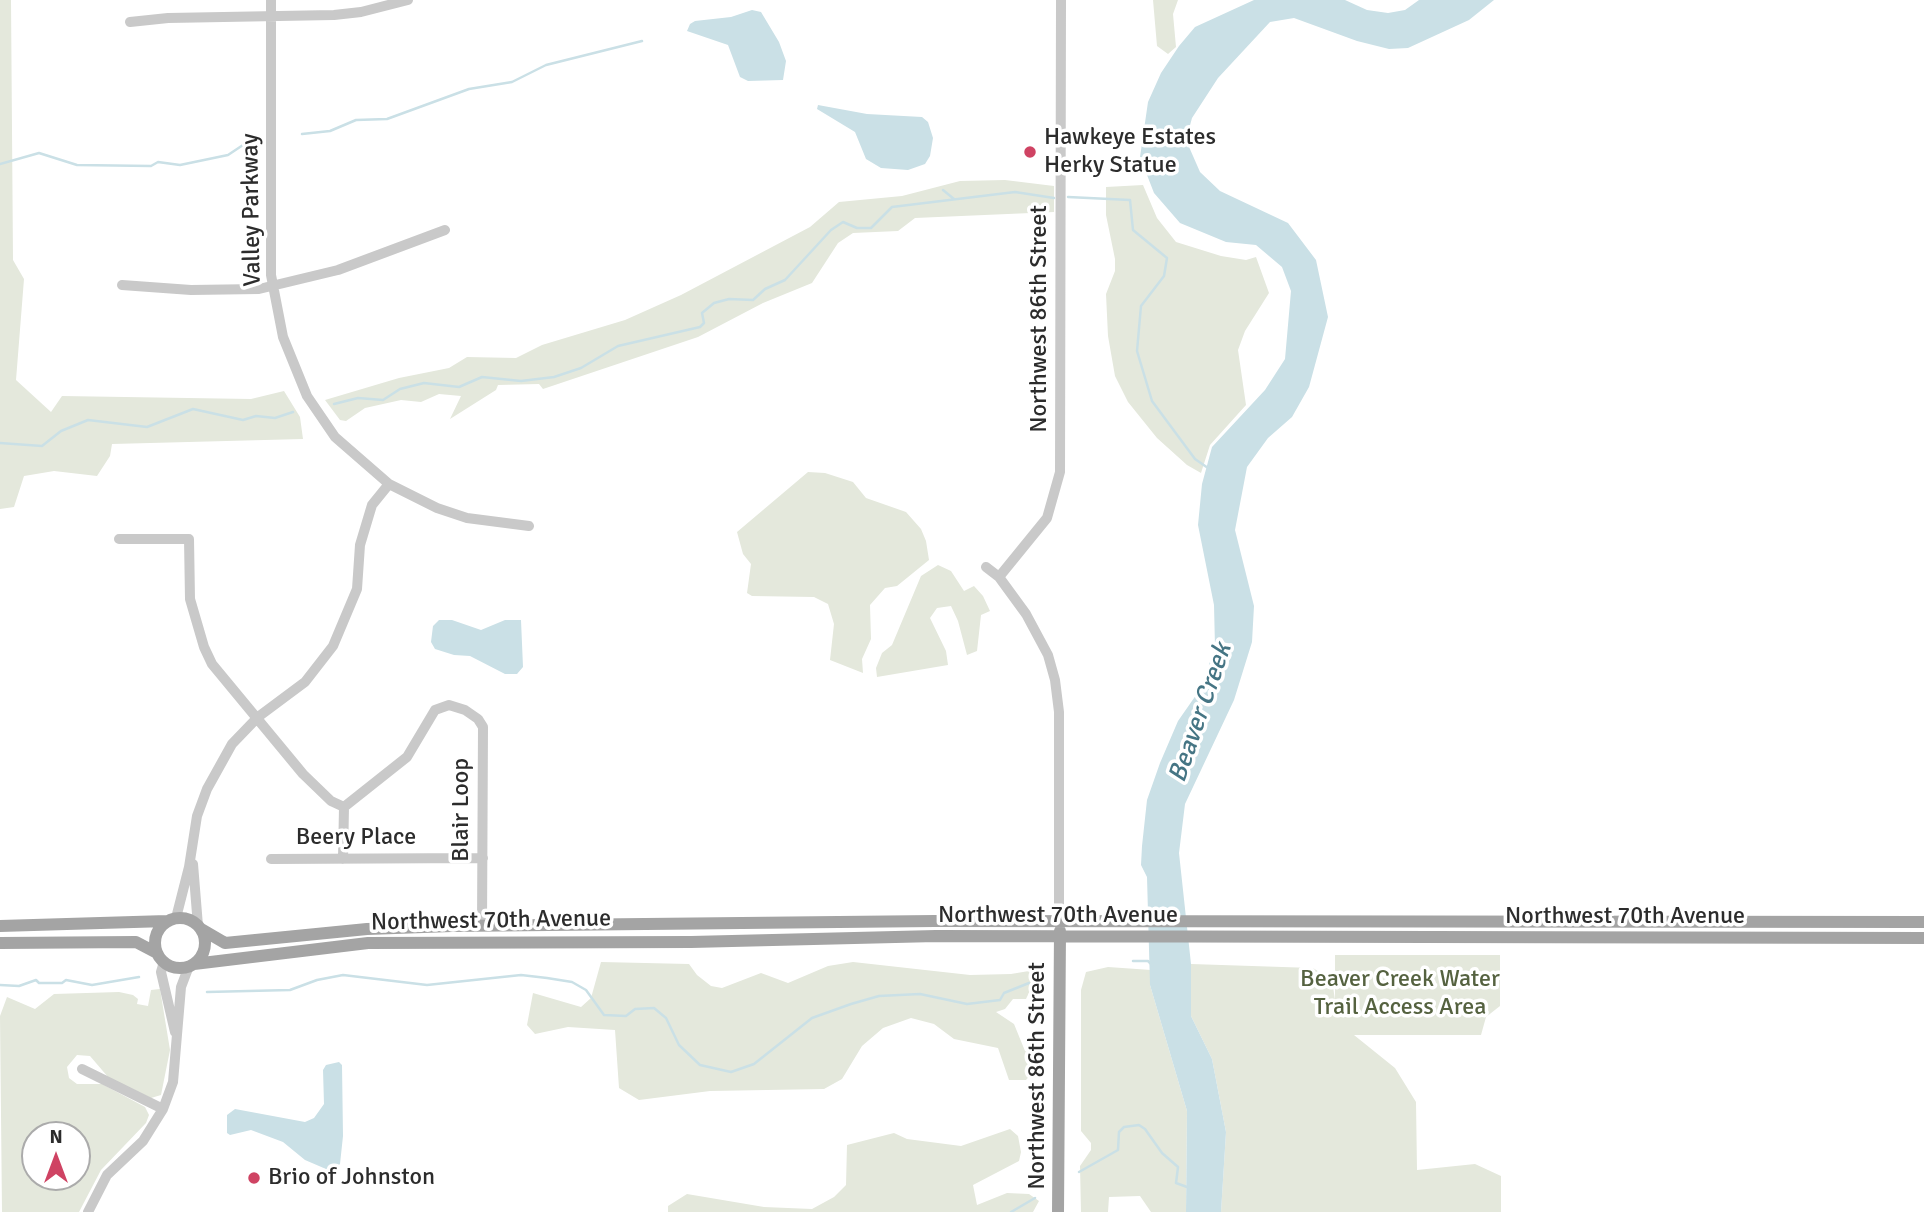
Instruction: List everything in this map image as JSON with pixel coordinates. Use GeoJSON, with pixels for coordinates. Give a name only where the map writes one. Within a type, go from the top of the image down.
{"type":"FeatureCollection","features":[{"type":"Feature","properties":{"kind":"main road","name":"Northwest 70th Avenue"},"geometry":{"type":"LineString","coordinates":[[0,926],[184,918],[225,943],[377,929],[936,921],[1060,930],[1122,938],[1924,938]]}},
{"type":"Feature","properties":{"kind":"main road"},"geometry":{"type":"LineString","coordinates":[[160,957],[156,935],[171,920]]}},
{"type":"Feature","properties":{"kind":"main road","name":"Northwest 70th Avenue"},"geometry":{"type":"LineString","coordinates":[[0,943],[136,942],[176,967],[368,943],[660,941],[1060,930],[1122,922],[1924,922]]}},
{"type":"Feature","properties":{"kind":"main road"},"geometry":{"type":"LineString","coordinates":[[191,965],[204,951],[204,936],[200,927]]}},
{"type":"Feature","properties":{"kind":"main road","name":"Northwest 86th Street"},"geometry":{"type":"LineString","coordinates":[[1058,1212],[1060,930]]}},
{"type":"Feature","properties":{"kind":"street","name":"Valley Parkway"},"geometry":{"type":"LineString","coordinates":[[271,0],[273,285],[283,337],[306,396],[335,437],[389,484],[437,508],[467,518],[529,526]]}},
{"type":"Feature","properties":{"kind":"street"},"geometry":{"type":"LineString","coordinates":[[130,22],[167,18],[283,18],[361,12],[408,0]]}},
{"type":"Feature","properties":{"kind":"street","name":"Northwest 86th Street"},"geometry":{"type":"LineString","coordinates":[[999,577],[1047,518],[1060,472],[1061,0]]}},
{"type":"Feature","properties":{"kind":"street"},"geometry":{"type":"LineString","coordinates":[[122,285],[240,290],[273,285],[338,270],[446,230]]}},
{"type":"Feature","properties":{"kind":"street"},"geometry":{"type":"LineString","coordinates":[[171,920],[192,851],[197,816],[207,789],[232,744],[258,717],[305,682],[333,646],[357,589],[360,545],[372,505],[389,484]]}},
{"type":"Feature","properties":{"kind":"street"},"geometry":{"type":"LineString","coordinates":[[119,538],[190,538],[190,599],[204,647],[226,682],[310,781],[331,802],[344,807],[343,859]]}},
{"type":"Feature","properties":{"kind":"street","name":"Northwest 86th Street"},"geometry":{"type":"LineString","coordinates":[[986,567],[999,577],[1038,634],[1048,655],[1055,680],[1059,712],[1060,930]]}},
{"type":"Feature","properties":{"kind":"street","name":"Blair Loop"},"geometry":{"type":"LineString","coordinates":[[344,807],[407,757],[435,709],[443,705],[458,707],[478,719],[483,727],[482,926]]}},
{"type":"Feature","properties":{"kind":"street"},"geometry":{"type":"LineString","coordinates":[[192,851],[200,927]]}},
{"type":"Feature","properties":{"kind":"street","name":"Beery Place"},"geometry":{"type":"LineString","coordinates":[[271,859],[483,858]]}},
{"type":"Feature","properties":{"kind":"street"},"geometry":{"type":"LineString","coordinates":[[660,941],[661,925]]}},
{"type":"Feature","properties":{"kind":"street"},"geometry":{"type":"LineString","coordinates":[[160,957],[160,972],[175,1032]]}},
{"type":"Feature","properties":{"kind":"street"},"geometry":{"type":"LineString","coordinates":[[88,1212],[107,1175],[143,1141],[163,1110],[173,1082],[175,1032],[181,987],[191,965]]}},
{"type":"Feature","properties":{"kind":"street"},"geometry":{"type":"LineString","coordinates":[[82,1069],[163,1110]]}},
{"type":"Feature","properties":{"kind":"green space"},"geometry":{"type":"Polygon","coordinates":[[[0,0],[11,0],[13,260],[24,279],[16,380],[51,412],[62,396],[251,399],[284,391],[300,417],[303,439],[112,444],[110,456],[97,476],[54,471],[24,476],[14,507],[0,509],[0,0]]]}},
{"type":"Feature","properties":{"kind":"green space"},"geometry":{"type":"Polygon","coordinates":[[[1153,0],[1178,0],[1173,14],[1176,47],[1168,54],[1157,46],[1153,0]]]}},
{"type":"Feature","properties":{"kind":"green space"},"geometry":{"type":"Polygon","coordinates":[[[1005,180],[1054,186],[1054,212],[915,218],[898,231],[853,233],[838,243],[812,283],[763,303],[698,337],[543,389],[539,384],[498,385],[496,390],[450,419],[461,396],[439,394],[421,402],[401,400],[365,408],[346,421],[340,420],[325,400],[399,378],[449,368],[467,357],[516,358],[542,345],[625,320],[681,295],[810,227],[839,202],[902,196],[960,181],[1005,180]]]}},
{"type":"Feature","properties":{"kind":"green space"},"geometry":{"type":"Polygon","coordinates":[[[1143,185],[1157,218],[1176,242],[1221,256],[1246,260],[1256,257],[1269,293],[1245,331],[1238,350],[1246,405],[1210,445],[1201,473],[1187,465],[1157,438],[1128,402],[1115,376],[1108,336],[1106,294],[1115,271],[1115,259],[1106,215],[1106,187],[1143,185]]]}},
{"type":"Feature","properties":{"kind":"green space"},"geometry":{"type":"Polygon","coordinates":[[[808,472],[825,473],[853,482],[866,498],[906,512],[921,529],[926,541],[929,560],[897,586],[885,588],[870,605],[871,639],[862,659],[863,673],[830,660],[834,624],[828,604],[814,597],[752,596],[747,593],[751,564],[743,554],[737,532],[808,472]]]}},
{"type":"Feature","properties":{"kind":"green space"},"geometry":{"type":"Polygon","coordinates":[[[938,565],[951,571],[964,591],[974,586],[983,596],[990,611],[981,615],[977,651],[967,655],[951,606],[937,608],[930,618],[946,651],[948,665],[877,677],[876,668],[882,653],[892,645],[921,576],[938,565]]]}},
{"type":"Feature","properties":{"kind":"green space","name":"Beaver Creek Water Trail Access Area"},"geometry":{"type":"Polygon","coordinates":[[[1335,955],[1500,955],[1500,1006],[1486,1017],[1481,1035],[1354,1035],[1395,1068],[1416,1102],[1417,1170],[1475,1164],[1501,1176],[1501,1212],[1221,1212],[1226,1132],[1212,1059],[1191,1016],[1191,964],[1313,968],[1332,980],[1335,1000],[1335,955]]]}},
{"type":"Feature","properties":{"kind":"green space"},"geometry":{"type":"Polygon","coordinates":[[[601,962],[689,964],[697,975],[711,986],[722,988],[761,973],[788,983],[828,966],[853,962],[970,975],[1029,971],[1034,982],[1026,999],[1013,999],[1005,1009],[996,1012],[1014,1024],[1025,1051],[1035,1055],[1035,1070],[1026,1080],[1009,1080],[998,1048],[954,1039],[934,1024],[911,1018],[883,1028],[862,1046],[842,1079],[824,1089],[710,1091],[639,1100],[619,1088],[615,1030],[568,1027],[535,1034],[527,1025],[533,993],[581,1007],[591,998],[601,962]]]}},
{"type":"Feature","properties":{"kind":"green space"},"geometry":{"type":"Polygon","coordinates":[[[1108,967],[1151,970],[1150,985],[1187,1111],[1186,1212],[1151,1212],[1140,1196],[1109,1197],[1108,1212],[1081,1212],[1080,1166],[1091,1150],[1091,1143],[1081,1131],[1081,990],[1086,972],[1108,967]]]}},
{"type":"Feature","properties":{"kind":"green space"},"geometry":{"type":"Polygon","coordinates":[[[160,989],[170,1050],[161,1095],[151,1098],[108,1077],[90,1056],[77,1055],[67,1067],[69,1078],[77,1084],[102,1084],[145,1107],[149,1115],[146,1123],[101,1170],[91,1189],[91,1121],[21,1121],[21,1191],[90,1191],[79,1212],[2,1212],[0,1016],[7,997],[35,1009],[54,994],[119,992],[133,995],[138,999],[137,1004],[148,1006],[151,990],[160,989]]]}},
{"type":"Feature","properties":{"kind":"green space"},"geometry":{"type":"Polygon","coordinates":[[[1010,1129],[1018,1136],[1021,1152],[1019,1161],[973,1185],[977,1205],[1007,1193],[1029,1194],[1039,1201],[1033,1212],[668,1212],[668,1206],[687,1194],[764,1207],[812,1209],[834,1197],[846,1185],[847,1145],[894,1133],[907,1139],[961,1146],[1010,1129]]]}},
{"type":"Feature","properties":{"kind":"water","name":"Beaver Creek"},"geometry":{"type":"Polygon","coordinates":[[[1254,0],[1345,0],[1367,10],[1388,13],[1405,10],[1419,0],[1494,0],[1469,20],[1408,48],[1389,49],[1357,41],[1294,18],[1270,22],[1218,78],[1192,118],[1186,140],[1200,172],[1220,191],[1288,223],[1316,260],[1328,317],[1309,387],[1292,417],[1268,438],[1247,467],[1235,530],[1254,606],[1252,642],[1234,700],[1185,804],[1179,853],[1191,964],[1191,1016],[1212,1059],[1226,1132],[1221,1212],[1186,1212],[1187,1111],[1150,985],[1147,877],[1141,865],[1147,800],[1178,721],[1201,688],[1215,647],[1214,605],[1198,525],[1202,484],[1212,447],[1265,390],[1285,359],[1291,291],[1282,267],[1256,245],[1226,242],[1180,223],[1154,193],[1140,157],[1148,102],[1161,73],[1179,46],[1195,27],[1254,0]]]}},
{"type":"Feature","properties":{"kind":"water"},"geometry":{"type":"Polygon","coordinates":[[[752,10],[761,12],[779,42],[786,61],[783,80],[748,81],[740,77],[728,45],[687,31],[695,21],[731,17],[752,10]]]}},
{"type":"Feature","properties":{"kind":"water"},"geometry":{"type":"Polygon","coordinates":[[[818,105],[867,114],[922,117],[928,122],[933,138],[930,156],[925,164],[908,170],[881,168],[866,159],[855,132],[817,109],[818,105]]]}},
{"type":"Feature","properties":{"kind":"water"},"geometry":{"type":"Polygon","coordinates":[[[439,620],[452,620],[481,630],[505,620],[521,620],[523,667],[517,674],[505,674],[470,656],[454,655],[435,649],[431,642],[433,626],[439,620]]]}},
{"type":"Feature","properties":{"kind":"water"},"geometry":{"type":"Polygon","coordinates":[[[339,1062],[342,1065],[343,1136],[340,1164],[335,1168],[326,1169],[305,1160],[283,1142],[251,1130],[230,1135],[227,1133],[227,1115],[235,1109],[305,1122],[314,1118],[324,1104],[323,1070],[326,1065],[339,1062]]]}},
{"type":"Feature","properties":{"kind":"waterway"},"geometry":{"type":"LineString","coordinates":[[302,134],[330,131],[356,120],[387,119],[469,89],[512,82],[546,65],[642,41]]}},
{"type":"Feature","properties":{"kind":"waterway"},"geometry":{"type":"LineString","coordinates":[[0,164],[39,153],[77,165],[151,166],[158,162],[180,165],[228,155],[246,143],[255,142]]}},
{"type":"Feature","properties":{"kind":"waterway"},"geometry":{"type":"LineString","coordinates":[[943,190],[954,199]]}},
{"type":"Feature","properties":{"kind":"waterway"},"geometry":{"type":"LineString","coordinates":[[334,404],[358,398],[383,400],[400,389],[424,383],[459,387],[482,377],[521,381],[554,377],[581,368],[618,346],[700,327],[704,323],[702,313],[714,303],[729,299],[753,300],[765,289],[785,280],[831,230],[843,222],[857,228],[871,228],[892,207],[1015,192],[1054,198]]}},
{"type":"Feature","properties":{"kind":"waterway"},"geometry":{"type":"LineString","coordinates":[[1068,197],[1130,200],[1133,230],[1167,258],[1164,276],[1141,306],[1137,351],[1152,401],[1195,459],[1208,468]]}},
{"type":"Feature","properties":{"kind":"waterway"},"geometry":{"type":"LineString","coordinates":[[0,443],[42,446],[61,431],[88,420],[147,427],[193,409],[243,420],[256,416],[275,418],[293,412]]}},
{"type":"Feature","properties":{"kind":"waterway"},"geometry":{"type":"LineString","coordinates":[[1133,961],[1148,961],[1152,965]]}},
{"type":"Feature","properties":{"kind":"waterway"},"geometry":{"type":"LineString","coordinates":[[207,992],[290,990],[317,980],[343,975],[427,985],[521,975],[547,978],[572,982],[586,990],[604,1015],[626,1016],[635,1009],[654,1008],[666,1018],[679,1045],[700,1065],[731,1072],[754,1064],[812,1018],[851,1004],[879,996],[920,994],[967,1004],[1000,1000],[1004,993],[1029,983]]}},
{"type":"Feature","properties":{"kind":"waterway"},"geometry":{"type":"LineString","coordinates":[[0,985],[19,986],[36,980],[39,983],[62,983],[66,980],[92,985],[139,977]]}},
{"type":"Feature","properties":{"kind":"waterway"},"geometry":{"type":"LineString","coordinates":[[1079,1172],[1118,1150],[1119,1132],[1124,1127],[1139,1125],[1162,1153],[1178,1167],[1176,1183],[1187,1187]]}},
{"type":"Feature","properties":{"kind":"waterway"},"geometry":{"type":"LineString","coordinates":[[1011,1212],[1035,1198]]}},
{"type":"Feature","properties":{"kind":"place","name":"Hawkeye Estates Herky Statue"},"geometry":{"type":"Point","coordinates":[1030,152]}},
{"type":"Feature","properties":{"kind":"place","name":"Brio of Johnston"},"geometry":{"type":"Point","coordinates":[254,1178]}}]}
